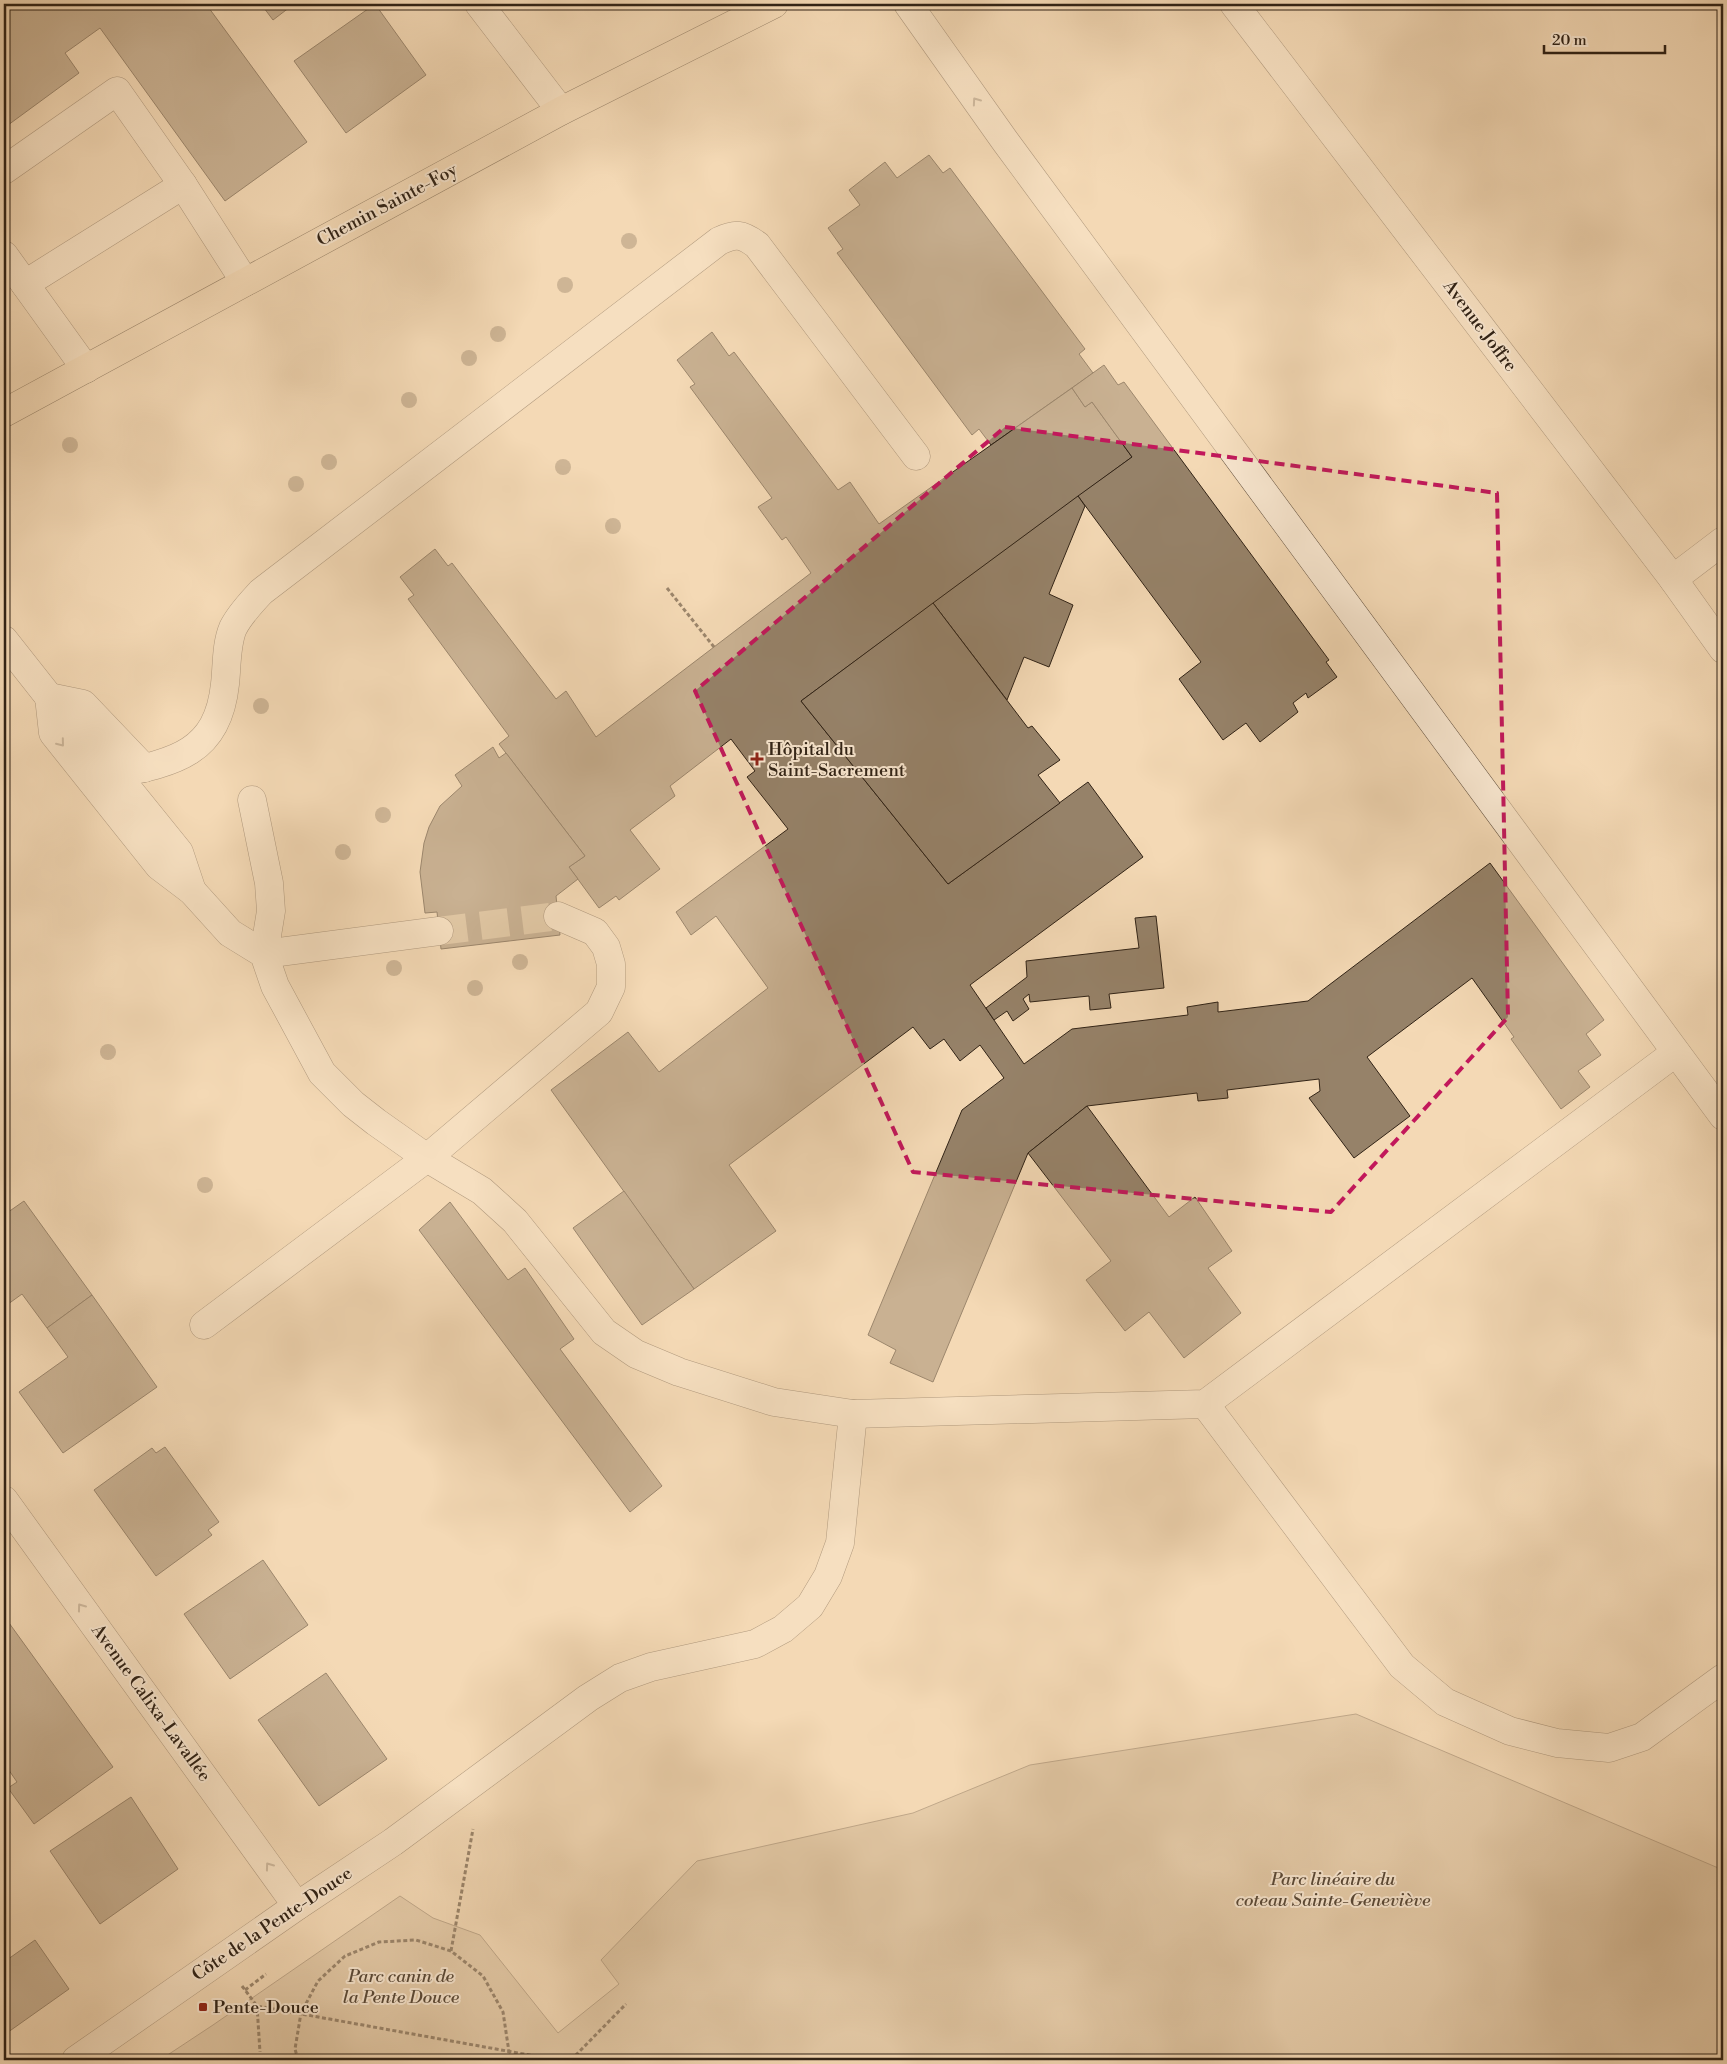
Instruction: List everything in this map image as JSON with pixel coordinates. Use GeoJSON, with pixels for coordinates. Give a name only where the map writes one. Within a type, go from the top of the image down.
{"type":"FeatureCollection","features":[{"type":"Feature","properties":{"kind":"main road","name":"Chemin Sainte-Foy"},"geometry":{"type":"LineString","coordinates":[[4,413],[561,111],[774,4]]}},
{"type":"Feature","properties":{"kind":"street"},"geometry":{"type":"LineString","coordinates":[[479,4],[561,111]]}},
{"type":"Feature","properties":{"kind":"street"},"geometry":{"type":"LineString","coordinates":[[908,4],[1005,141],[1723,1116]]}},
{"type":"Feature","properties":{"kind":"street","name":"Avenue Joffre"},"geometry":{"type":"LineString","coordinates":[[1234,4],[1673,579],[1723,649]]}},
{"type":"Feature","properties":{"kind":"street"},"geometry":{"type":"LineString","coordinates":[[4,170],[117,91],[184,185],[245,282]]}},
{"type":"Feature","properties":{"kind":"street"},"geometry":{"type":"LineString","coordinates":[[25,284],[184,185]]}},
{"type":"Feature","properties":{"kind":"street"},"geometry":{"type":"LineString","coordinates":[[116,774],[167,763],[186,754],[204,739],[218,720],[224,695],[232,630],[242,612],[261,592],[718,241],[731,235],[745,237],[757,245],[916,456]]}},
{"type":"Feature","properties":{"kind":"street"},"geometry":{"type":"LineString","coordinates":[[4,254],[86,369]]}},
{"type":"Feature","properties":{"kind":"street"},"geometry":{"type":"LineString","coordinates":[[1673,579],[1723,542]]}},
{"type":"Feature","properties":{"kind":"street"},"geometry":{"type":"LineString","coordinates":[[4,640],[49,697],[116,774],[179,852],[192,891]]}},
{"type":"Feature","properties":{"kind":"street"},"geometry":{"type":"LineString","coordinates":[[49,697],[83,704],[144,768]]}},
{"type":"Feature","properties":{"kind":"street"},"geometry":{"type":"LineString","coordinates":[[49,697],[53,733],[159,866],[192,891],[230,934],[264,954],[439,931]]}},
{"type":"Feature","properties":{"kind":"street"},"geometry":{"type":"LineString","coordinates":[[252,800],[269,883],[271,910],[264,954],[275,986],[322,1073],[353,1104],[427,1158],[482,1191],[515,1221],[604,1332],[636,1354],[679,1372],[774,1402],[853,1414],[1205,1404],[1675,1052]]}},
{"type":"Feature","properties":{"kind":"street"},"geometry":{"type":"LineString","coordinates":[[204,1326],[427,1158],[599,1012],[611,987],[611,964],[606,947],[595,932],[558,916]]}},
{"type":"Feature","properties":{"kind":"street"},"geometry":{"type":"LineString","coordinates":[[1205,1404],[1402,1666],[1444,1702],[1510,1731],[1557,1743],[1609,1748],[1642,1737],[1723,1678]]}},
{"type":"Feature","properties":{"kind":"street","name":"Côte de la Pente-Douce"},"geometry":{"type":"LineString","coordinates":[[76,2060],[297,1906],[393,1842],[588,1698],[620,1678],[651,1667],[755,1644],[783,1630],[810,1606],[828,1576],[840,1543],[853,1414]]}},
{"type":"Feature","properties":{"kind":"street","name":"Avenue Calixa-Lavallée"},"geometry":{"type":"LineString","coordinates":[[4,1500],[297,1906]]}},
{"type":"Feature","properties":{"kind":"path"},"geometry":{"type":"LineString","coordinates":[[667,588],[714,647]]}},
{"type":"Feature","properties":{"kind":"path"},"geometry":{"type":"LineString","coordinates":[[451,1951],[476,1812],[467,1787]]}},
{"type":"Feature","properties":{"kind":"path"},"geometry":{"type":"LineString","coordinates":[[298,2060],[296,2049],[301,2013],[318,1981],[345,1956],[354,1952],[379,1942],[416,1940],[451,1951],[483,1976],[503,2012],[509,2052],[507,2060]]}},
{"type":"Feature","properties":{"kind":"path"},"geometry":{"type":"LineString","coordinates":[[222,1958],[257,2006],[260,2052]]}},
{"type":"Feature","properties":{"kind":"path"},"geometry":{"type":"LineString","coordinates":[[571,2060],[626,2004]]}},
{"type":"Feature","properties":{"kind":"path"},"geometry":{"type":"LineString","coordinates":[[257,2006],[557,2060]]}},
{"type":"Feature","properties":{"kind":"highlighted area"},"geometry":{"type":"Polygon","coordinates":[[[1005,427],[1497,493],[1508,1017],[1331,1212],[913,1172],[695,691],[1005,427]]]}},
{"type":"Feature","properties":{"kind":"green space","name":"Parc linéaire du coteau Sainte-Geneviève"},"geometry":{"type":"Polygon","coordinates":[[[1356,1714],[1723,1870],[1723,2060],[160,2060],[400,1896],[433,1918],[480,1935],[558,2033],[619,1984],[601,1960],[697,1861],[913,1813],[1030,1765],[1356,1714]]]}},
{"type":"Feature","properties":{"kind":"building"},"geometry":{"type":"Polygon","coordinates":[[[4,4],[206,4],[307,142],[225,201],[100,28],[65,53],[79,73],[4,128],[4,4]]]}},
{"type":"Feature","properties":{"kind":"building"},"geometry":{"type":"Polygon","coordinates":[[[261,4],[294,4],[273,20],[261,4]]]}},
{"type":"Feature","properties":{"kind":"building"},"geometry":{"type":"Polygon","coordinates":[[[375,4],[426,75],[346,133],[294,61],[375,4]]]}},
{"type":"Feature","properties":{"kind":"building"},"geometry":{"type":"Polygon","coordinates":[[[929,155],[943,173],[950,168],[1085,349],[1079,354],[1093,373],[991,445],[979,429],[972,435],[837,253],[843,249],[828,228],[860,205],[849,190],[885,162],[897,178],[929,155]]]}},
{"type":"Feature","properties":{"kind":"building"},"geometry":{"type":"Polygon","coordinates":[[[712,332],[729,356],[734,352],[838,490],[850,482],[879,524],[1072,388],[1085,407],[1092,402],[1132,457],[801,701],[948,884],[1088,782],[1143,857],[970,985],[1024,1064],[1072,1029],[1188,1015],[1187,1007],[1218,1002],[1218,1012],[1308,1001],[1490,863],[1604,1020],[1586,1034],[1601,1055],[1578,1071],[1590,1087],[1561,1109],[1511,1039],[1514,1037],[1472,978],[1367,1057],[1410,1116],[1354,1158],[1309,1098],[1320,1091],[1319,1079],[1227,1090],[1228,1098],[1198,1101],[1197,1093],[1087,1106],[1028,1153],[933,1382],[890,1363],[896,1350],[868,1335],[962,1110],[1004,1078],[980,1045],[960,1061],[944,1039],[930,1049],[913,1027],[729,1165],[776,1231],[694,1289],[551,1090],[628,1032],[659,1072],[768,988],[716,916],[691,935],[676,912],[788,829],[747,777],[755,771],[731,739],[670,786],[675,796],[630,830],[660,869],[619,900],[616,896],[599,908],[569,867],[585,856],[499,744],[509,736],[408,599],[414,595],[400,577],[435,549],[448,566],[452,563],[556,699],[566,691],[596,737],[811,573],[786,537],[782,540],[758,507],[772,498],[690,387],[695,384],[677,360],[712,332]]]}},
{"type":"Feature","properties":{"kind":"building"},"geometry":{"type":"Polygon","coordinates":[[[1104,365],[1118,385],[1124,382],[1329,660],[1326,662],[1337,677],[1308,698],[1306,693],[1293,703],[1298,712],[1260,742],[1246,723],[1223,740],[1179,679],[1201,662],[1078,496],[1132,457],[1092,402],[1085,407],[1072,388],[1104,365]]]}},
{"type":"Feature","properties":{"kind":"building"},"geometry":{"type":"Polygon","coordinates":[[[1078,496],[1085,506],[1049,594],[1073,605],[1049,667],[1024,657],[1007,700],[933,603],[1078,496]]]}},
{"type":"Feature","properties":{"kind":"building"},"geometry":{"type":"Polygon","coordinates":[[[933,603],[1028,728],[1032,726],[1060,760],[1038,775],[1060,803],[948,884],[801,701],[933,603]]]}},
{"type":"Feature","properties":{"kind":"building"},"geometry":{"type":"Polygon","coordinates":[[[493,747],[499,758],[506,753],[585,856],[569,867],[578,879],[556,896],[560,935],[441,949],[437,912],[425,913],[420,872],[424,843],[429,827],[440,806],[462,786],[455,775],[493,747]]]}},
{"type":"Feature","properties":{"kind":"building"},"geometry":{"type":"Polygon","coordinates":[[[1156,916],[1164,988],[1109,994],[1111,1008],[1090,1010],[1089,996],[1030,1002],[1029,994],[1023,999],[1029,1009],[1013,1021],[1007,1011],[994,1020],[986,1008],[1027,977],[1026,961],[1139,948],[1135,918],[1156,916]]]}},
{"type":"Feature","properties":{"kind":"building"},"geometry":{"type":"Polygon","coordinates":[[[1087,1106],[1169,1217],[1195,1197],[1232,1251],[1208,1268],[1241,1313],[1184,1358],[1149,1312],[1125,1331],[1086,1280],[1111,1261],[1028,1153],[1087,1106]]]}},
{"type":"Feature","properties":{"kind":"building"},"geometry":{"type":"Polygon","coordinates":[[[624,1191],[694,1289],[642,1325],[573,1228],[624,1191]]]}},
{"type":"Feature","properties":{"kind":"building"},"geometry":{"type":"Polygon","coordinates":[[[24,1201],[92,1295],[47,1328],[22,1294],[4,1307],[4,1215],[24,1201]]]}},
{"type":"Feature","properties":{"kind":"building"},"geometry":{"type":"Polygon","coordinates":[[[450,1202],[508,1280],[525,1268],[574,1339],[560,1349],[662,1486],[630,1512],[419,1230],[450,1202]]]}},
{"type":"Feature","properties":{"kind":"building"},"geometry":{"type":"Polygon","coordinates":[[[92,1295],[157,1387],[63,1453],[19,1392],[68,1357],[47,1328],[92,1295]]]}},
{"type":"Feature","properties":{"kind":"building"},"geometry":{"type":"Polygon","coordinates":[[[165,1447],[219,1522],[208,1530],[212,1535],[156,1576],[94,1490],[152,1448],[156,1453],[165,1447]]]}},
{"type":"Feature","properties":{"kind":"building"},"geometry":{"type":"Polygon","coordinates":[[[263,1560],[308,1625],[230,1679],[184,1614],[263,1560]]]}},
{"type":"Feature","properties":{"kind":"building"},"geometry":{"type":"Polygon","coordinates":[[[4,1616],[113,1767],[34,1824],[8,1788],[17,1782],[4,1763],[4,1616]]]}},
{"type":"Feature","properties":{"kind":"building"},"geometry":{"type":"Polygon","coordinates":[[[326,1673],[387,1759],[319,1806],[258,1720],[326,1673]]]}},
{"type":"Feature","properties":{"kind":"building"},"geometry":{"type":"Polygon","coordinates":[[[131,1797],[178,1869],[100,1924],[50,1851],[131,1797]]]}},
{"type":"Feature","properties":{"kind":"building"},"geometry":{"type":"Polygon","coordinates":[[[35,1940],[69,1989],[4,2035],[4,1962],[35,1940]]]}},
{"type":"Feature","properties":{"kind":"tunnel"},"geometry":{"type":"LineString","coordinates":[[439,931],[558,916]]}},
{"type":"Feature","properties":{"kind":"place","name":"Hôpital du Saint-Sacrement"},"geometry":{"type":"Point","coordinates":[757,759]}},
{"type":"Feature","properties":{"kind":"place","name":"Pente-Douce"},"geometry":{"type":"Point","coordinates":[203,2007]}},
{"type":"Feature","properties":{"kind":"park label","name":"Parc canin de la Pente Douce"},"geometry":{"type":"Point","coordinates":[401,1986]}}]}
